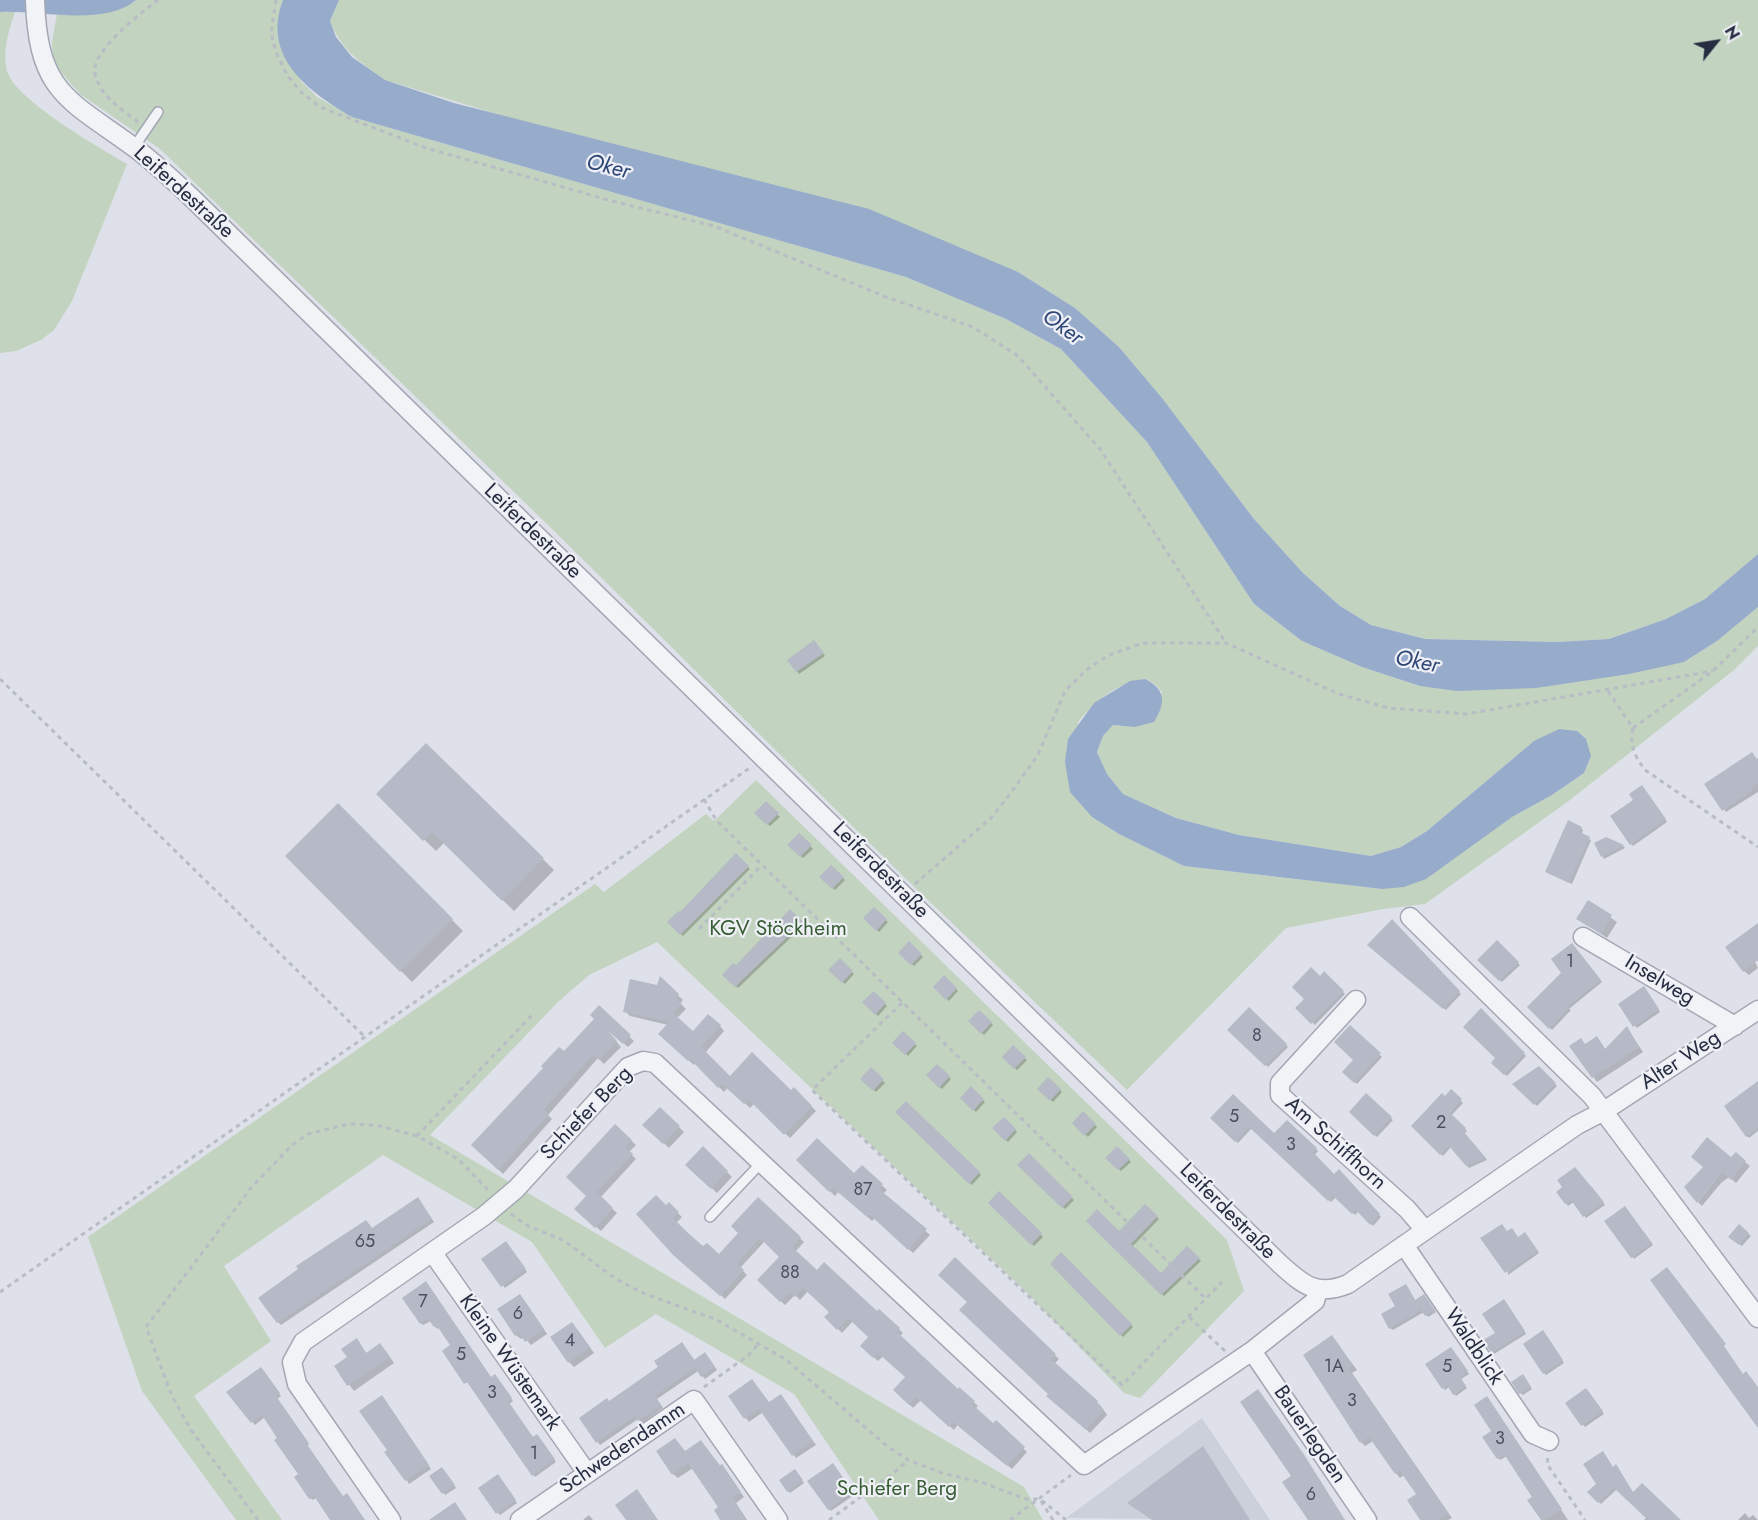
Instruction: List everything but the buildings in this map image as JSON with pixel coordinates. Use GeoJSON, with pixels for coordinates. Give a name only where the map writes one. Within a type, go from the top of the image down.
{"type":"FeatureCollection","features":[{"type":"Feature","properties":{"kind":"street","name":"Leiferdestraße"},"geometry":{"type":"LineString","coordinates":[[36,0],[36,23],[42,56],[57,87],[80,110],[134,147],[199,205],[1280,1264],[1302,1283],[1318,1290]]}},
{"type":"Feature","properties":{"kind":"street"},"geometry":{"type":"LineString","coordinates":[[1410,916],[1604,1111],[1758,1318]]}},
{"type":"Feature","properties":{"kind":"street","name":"Inselweg"},"geometry":{"type":"LineString","coordinates":[[1583,936],[1735,1026]]}},
{"type":"Feature","properties":{"kind":"street","name":"Am Schiffhorn"},"geometry":{"type":"LineString","coordinates":[[1356,1000],[1280,1083],[1280,1095],[1407,1209],[1425,1230]]}},
{"type":"Feature","properties":{"kind":"street","name":"Alter Weg"},"geometry":{"type":"LineString","coordinates":[[1604,1111],[1758,1010]]}},
{"type":"Feature","properties":{"kind":"street","name":"Schiefer Berg"},"geometry":{"type":"LineString","coordinates":[[391,1520],[297,1384],[292,1362],[303,1342],[501,1202],[516,1189],[628,1067],[643,1061],[655,1063],[1084,1465]]}},
{"type":"Feature","properties":{"kind":"street"},"geometry":{"type":"LineString","coordinates":[[1084,1465],[1252,1351],[1315,1301],[1318,1290],[1333,1290],[1348,1284],[1577,1125],[1604,1111]]}},
{"type":"Feature","properties":{"kind":"street","name":"Waldblick"},"geometry":{"type":"LineString","coordinates":[[1404,1245],[1533,1434],[1549,1442]]}},
{"type":"Feature","properties":{"kind":"street","name":"Kleine Wüstemark"},"geometry":{"type":"LineString","coordinates":[[432,1252],[587,1473]]}},
{"type":"Feature","properties":{"kind":"street","name":"Bauerlegden"},"geometry":{"type":"LineString","coordinates":[[1252,1351],[1367,1520]]}},
{"type":"Feature","properties":{"kind":"street","name":"Schwedendamm"},"geometry":{"type":"LineString","coordinates":[[520,1520],[694,1400],[778,1520]]}},
{"type":"Feature","properties":{"kind":"lane"},"geometry":{"type":"LineString","coordinates":[[134,147],[158,112]]}},
{"type":"Feature","properties":{"kind":"lane"},"geometry":{"type":"LineString","coordinates":[[710,1217],[762,1162]]}},
{"type":"Feature","properties":{"kind":"path"},"geometry":{"type":"LineString","coordinates":[[146,128],[115,105],[106,95],[94,72],[96,62],[105,49],[158,0]]}},
{"type":"Feature","properties":{"kind":"path"},"geometry":{"type":"LineString","coordinates":[[276,0],[272,33],[276,52],[287,75],[301,92],[320,107],[426,148],[612,201],[714,226],[886,297],[973,327],[1018,356],[1101,449],[1227,643]]}},
{"type":"Feature","properties":{"kind":"path"},"geometry":{"type":"LineString","coordinates":[[1758,627],[1713,671],[1633,728],[1631,739],[1634,755],[1645,770],[1758,847]]}},
{"type":"Feature","properties":{"kind":"path"},"geometry":{"type":"LineString","coordinates":[[903,895],[968,835],[991,818],[1038,754],[1065,691],[1086,670],[1108,655],[1143,643],[1227,643],[1340,694],[1389,708],[1466,714],[1713,671]]}},
{"type":"Feature","properties":{"kind":"path"},"geometry":{"type":"LineString","coordinates":[[0,679],[365,1038]]}},
{"type":"Feature","properties":{"kind":"path"},"geometry":{"type":"LineString","coordinates":[[1608,691],[1633,728]]}},
{"type":"Feature","properties":{"kind":"path"},"geometry":{"type":"LineString","coordinates":[[0,1292],[705,800],[763,756]]}},
{"type":"Feature","properties":{"kind":"path"},"geometry":{"type":"LineString","coordinates":[[705,800],[716,820],[1206,1299]]}},
{"type":"Feature","properties":{"kind":"path"},"geometry":{"type":"LineString","coordinates":[[699,929],[762,865]]}},
{"type":"Feature","properties":{"kind":"path"},"geometry":{"type":"LineString","coordinates":[[902,1003],[812,1090],[1122,1385],[1222,1282]]}},
{"type":"Feature","properties":{"kind":"path"},"geometry":{"type":"LineString","coordinates":[[417,1136],[532,1016]]}},
{"type":"Feature","properties":{"kind":"path"},"geometry":{"type":"LineString","coordinates":[[258,1520],[191,1430],[172,1396],[146,1327],[251,1188],[292,1145],[308,1134],[349,1124],[376,1125],[417,1136],[458,1160],[513,1216],[528,1226],[563,1240],[616,1279],[645,1294],[715,1319],[785,1359],[887,1446],[908,1460],[942,1473],[984,1483],[1025,1499],[1040,1499],[1066,1520]]}},
{"type":"Feature","properties":{"kind":"path"},"geometry":{"type":"LineString","coordinates":[[1189,1317],[1236,1361]]}},
{"type":"Feature","properties":{"kind":"path"},"geometry":{"type":"LineString","coordinates":[[694,1400],[699,1390],[749,1355],[758,1344]]}},
{"type":"Feature","properties":{"kind":"path"},"geometry":{"type":"LineString","coordinates":[[1549,1442],[1547,1464],[1585,1520]]}},
{"type":"Feature","properties":{"kind":"path"},"geometry":{"type":"LineString","coordinates":[[829,1520],[908,1460]]}},
{"type":"Feature","properties":{"kind":"path"},"geometry":{"type":"LineString","coordinates":[[1010,1520],[1084,1465]]}},
{"type":"Feature","properties":{"kind":"path"},"geometry":{"type":"LineString","coordinates":[[1040,1499],[1053,1520]]}},
{"type":"Feature","properties":{"kind":"shaded area"},"geometry":{"type":"Polygon","coordinates":[[[1202,1418],[1270,1520],[1066,1518],[1202,1418]]]}},
{"type":"Feature","properties":{"kind":"green space"},"geometry":{"type":"Polygon","coordinates":[[[136,0],[283,0],[280,9],[301,81],[317,97],[352,117],[906,277],[1006,319],[1061,349],[1147,442],[1254,604],[1302,641],[1362,667],[1420,686],[1684,662],[1717,641],[1758,607],[1758,646],[1734,670],[1570,800],[1425,904],[1383,909],[1286,928],[1127,1090],[906,879],[547,524],[160,149],[80,94],[53,63],[52,42],[57,14],[109,12],[136,0]],[[1145,679],[1125,684],[1099,700],[1078,722],[1092,817],[1119,834],[1184,866],[1382,889],[1552,795],[1584,773],[1591,756],[1534,741],[1427,831],[1401,847],[1371,856],[1239,835],[1176,818],[1123,794],[1107,774],[1097,752],[1103,736],[1113,725],[1135,727],[1162,692],[1155,684],[1145,679]]]}},
{"type":"Feature","properties":{"kind":"green space"},"geometry":{"type":"Polygon","coordinates":[[[339,0],[1758,0],[1758,554],[1705,599],[1666,619],[1609,639],[1558,642],[1425,639],[1371,625],[1340,606],[1303,573],[1254,519],[1162,398],[1119,347],[1075,308],[1018,272],[385,80],[353,55],[340,40],[330,21],[339,0]]]}},
{"type":"Feature","properties":{"kind":"green space"},"geometry":{"type":"Polygon","coordinates":[[[0,12],[15,12],[5,56],[7,71],[13,83],[41,109],[127,164],[72,301],[54,330],[41,340],[16,351],[0,353],[0,12]]]}},
{"type":"Feature","properties":{"kind":"green space","name":"KGV Stöckheim"},"geometry":{"type":"Polygon","coordinates":[[[756,780],[1227,1240],[1244,1291],[1140,1398],[1124,1393],[1021,1287],[657,942],[589,975],[558,1002],[430,1135],[1024,1487],[1043,1520],[879,1520],[794,1394],[656,1314],[605,1348],[532,1242],[383,1155],[224,1266],[271,1341],[194,1396],[282,1520],[236,1520],[142,1391],[88,1237],[595,884],[604,892],[706,814],[714,821],[756,780]]]}},
{"type":"Feature","properties":{"kind":"water"},"geometry":{"type":"Polygon","coordinates":[[[0,0],[136,0],[123,8],[107,13],[71,15],[0,12],[0,0]]]}},
{"type":"Feature","properties":{"kind":"water","name":"Oker"},"geometry":{"type":"Polygon","coordinates":[[[283,0],[339,0],[330,21],[336,37],[352,57],[385,80],[454,103],[869,209],[1018,272],[1075,308],[1119,347],[1162,398],[1254,519],[1303,573],[1340,606],[1371,625],[1425,639],[1558,642],[1609,639],[1666,619],[1705,599],[1758,554],[1758,607],[1717,641],[1684,662],[1629,674],[1536,688],[1457,691],[1420,686],[1362,667],[1302,641],[1254,604],[1147,442],[1061,349],[1006,319],[906,277],[352,117],[305,84],[284,55],[278,39],[278,20],[283,0]]]}},
{"type":"Feature","properties":{"kind":"water"},"geometry":{"type":"Polygon","coordinates":[[[1145,679],[1157,687],[1160,692],[1161,709],[1154,722],[1135,727],[1113,725],[1103,736],[1097,752],[1107,774],[1123,794],[1176,818],[1239,835],[1371,856],[1401,847],[1427,831],[1534,741],[1559,729],[1577,731],[1586,739],[1591,756],[1584,773],[1552,795],[1512,817],[1426,879],[1404,887],[1382,889],[1184,866],[1119,834],[1092,817],[1070,792],[1065,762],[1068,739],[1094,703],[1130,681],[1145,679]]]}}]}
